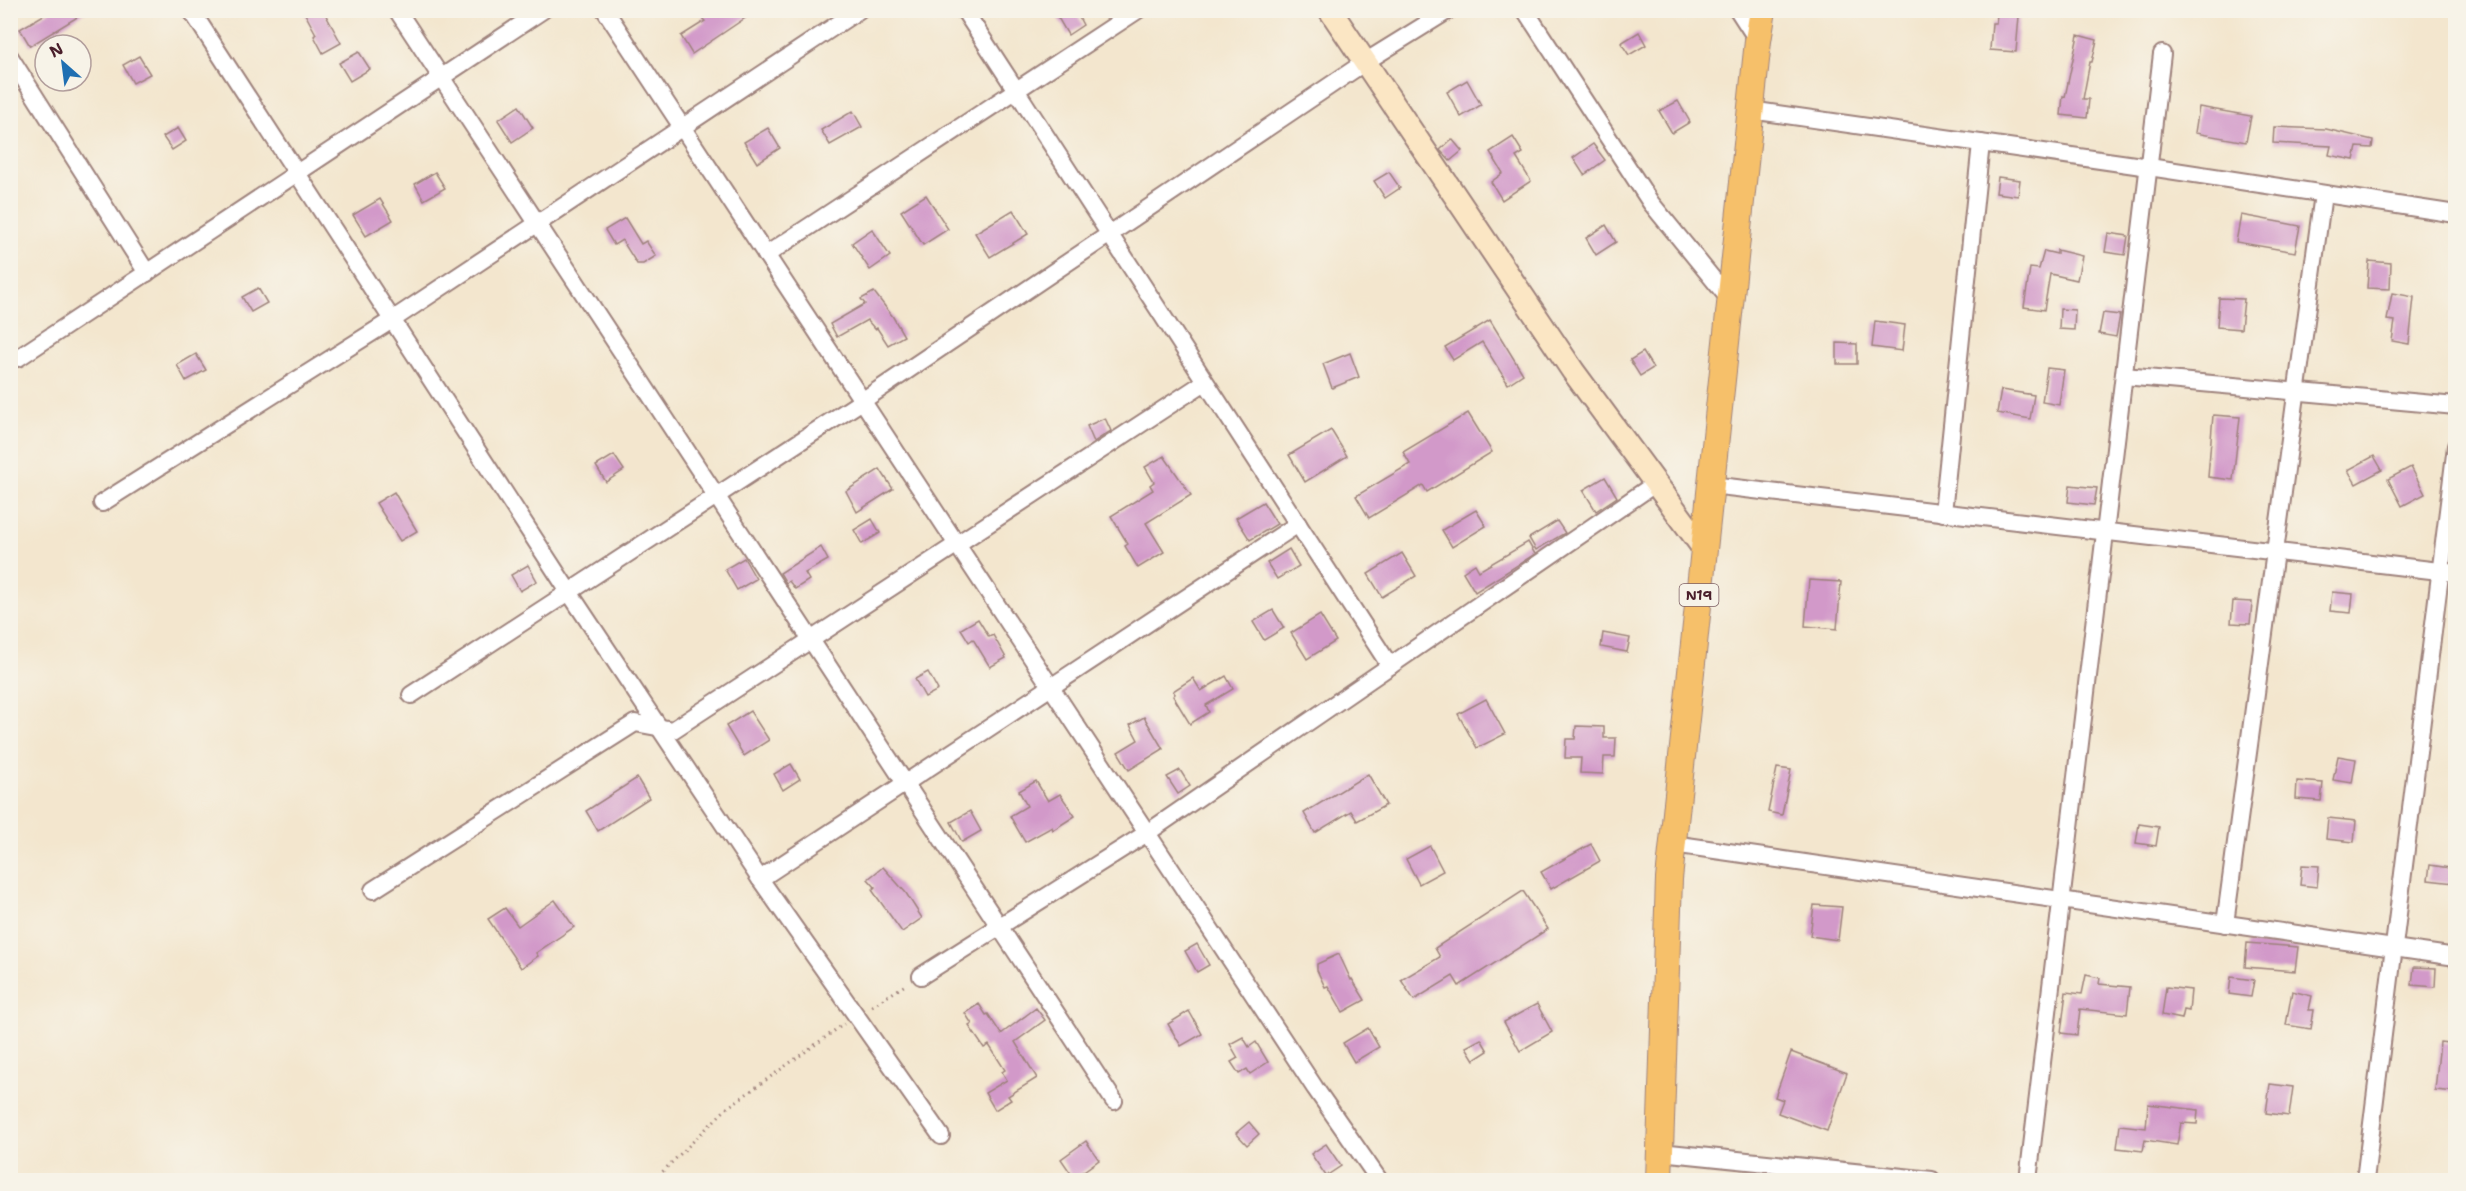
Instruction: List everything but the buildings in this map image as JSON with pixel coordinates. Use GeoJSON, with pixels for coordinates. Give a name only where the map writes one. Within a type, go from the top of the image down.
{"type":"FeatureCollection","features":[{"type":"Feature","properties":{"kind":"main road","name":"N19"},"geometry":{"type":"LineString","coordinates":[[1659,1180],[1669,879],[1750,110],[1763,10]]}},
{"type":"Feature","properties":{"kind":"street"},"geometry":{"type":"LineString","coordinates":[[191,10],[569,592],[760,879],[941,1136]]}},
{"type":"Feature","properties":{"kind":"street"},"geometry":{"type":"LineString","coordinates":[[397,10],[1114,1101]]}},
{"type":"Feature","properties":{"kind":"street"},"geometry":{"type":"LineString","coordinates":[[18,358],[543,10]]}},
{"type":"Feature","properties":{"kind":"street"},"geometry":{"type":"LineString","coordinates":[[605,10],[1315,1088],[1379,1180]]}},
{"type":"Feature","properties":{"kind":"street"},"geometry":{"type":"LineString","coordinates":[[102,503],[392,320],[859,10]]}},
{"type":"Feature","properties":{"kind":"street"},"geometry":{"type":"LineString","coordinates":[[964,10],[1390,666]]}},
{"type":"Feature","properties":{"kind":"street"},"geometry":{"type":"LineString","coordinates":[[766,255],[1138,10]]}},
{"type":"Feature","properties":{"kind":"street"},"geometry":{"type":"LineString","coordinates":[[1330,10],[1573,371],[1704,549]]}},
{"type":"Feature","properties":{"kind":"street"},"geometry":{"type":"LineString","coordinates":[[411,695],[862,401],[1365,62],[1449,10]]}},
{"type":"Feature","properties":{"kind":"street"},"geometry":{"type":"LineString","coordinates":[[1525,10],[1651,203],[1730,300]]}},
{"type":"Feature","properties":{"kind":"street"},"geometry":{"type":"LineString","coordinates":[[1738,10],[1758,41]]}},
{"type":"Feature","properties":{"kind":"street"},"geometry":{"type":"LineString","coordinates":[[2028,1180],[2162,54]]}},
{"type":"Feature","properties":{"kind":"street"},"geometry":{"type":"LineString","coordinates":[[10,57],[147,273]]}},
{"type":"Feature","properties":{"kind":"street"},"geometry":{"type":"LineString","coordinates":[[1750,110],[2456,214]]}},
{"type":"Feature","properties":{"kind":"street"},"geometry":{"type":"LineString","coordinates":[[1943,513],[1980,143]]}},
{"type":"Feature","properties":{"kind":"street"},"geometry":{"type":"LineString","coordinates":[[2225,924],[2323,194]]}},
{"type":"Feature","properties":{"kind":"street"},"geometry":{"type":"LineString","coordinates":[[2124,376],[2456,406]]}},
{"type":"Feature","properties":{"kind":"street"},"geometry":{"type":"LineString","coordinates":[[373,890],[635,723],[673,730],[1205,382]]}},
{"type":"Feature","properties":{"kind":"street"},"geometry":{"type":"LineString","coordinates":[[2366,1180],[2393,949],[2448,572],[2456,446]]}},
{"type":"Feature","properties":{"kind":"street"},"geometry":{"type":"LineString","coordinates":[[921,976],[1147,833],[1656,483]]}},
{"type":"Feature","properties":{"kind":"street"},"geometry":{"type":"LineString","coordinates":[[1711,485],[2448,572]]}},
{"type":"Feature","properties":{"kind":"street"},"geometry":{"type":"LineString","coordinates":[[760,879],[1298,524]]}},
{"type":"Feature","properties":{"kind":"street"},"geometry":{"type":"LineString","coordinates":[[1673,844],[2456,957]]}},
{"type":"Feature","properties":{"kind":"street"},"geometry":{"type":"LineString","coordinates":[[1660,1152],[1932,1180]]}},
{"type":"Feature","properties":{"kind":"path"},"geometry":{"type":"LineString","coordinates":[[654,1180],[727,1108],[856,1016],[921,976]]}}]}
